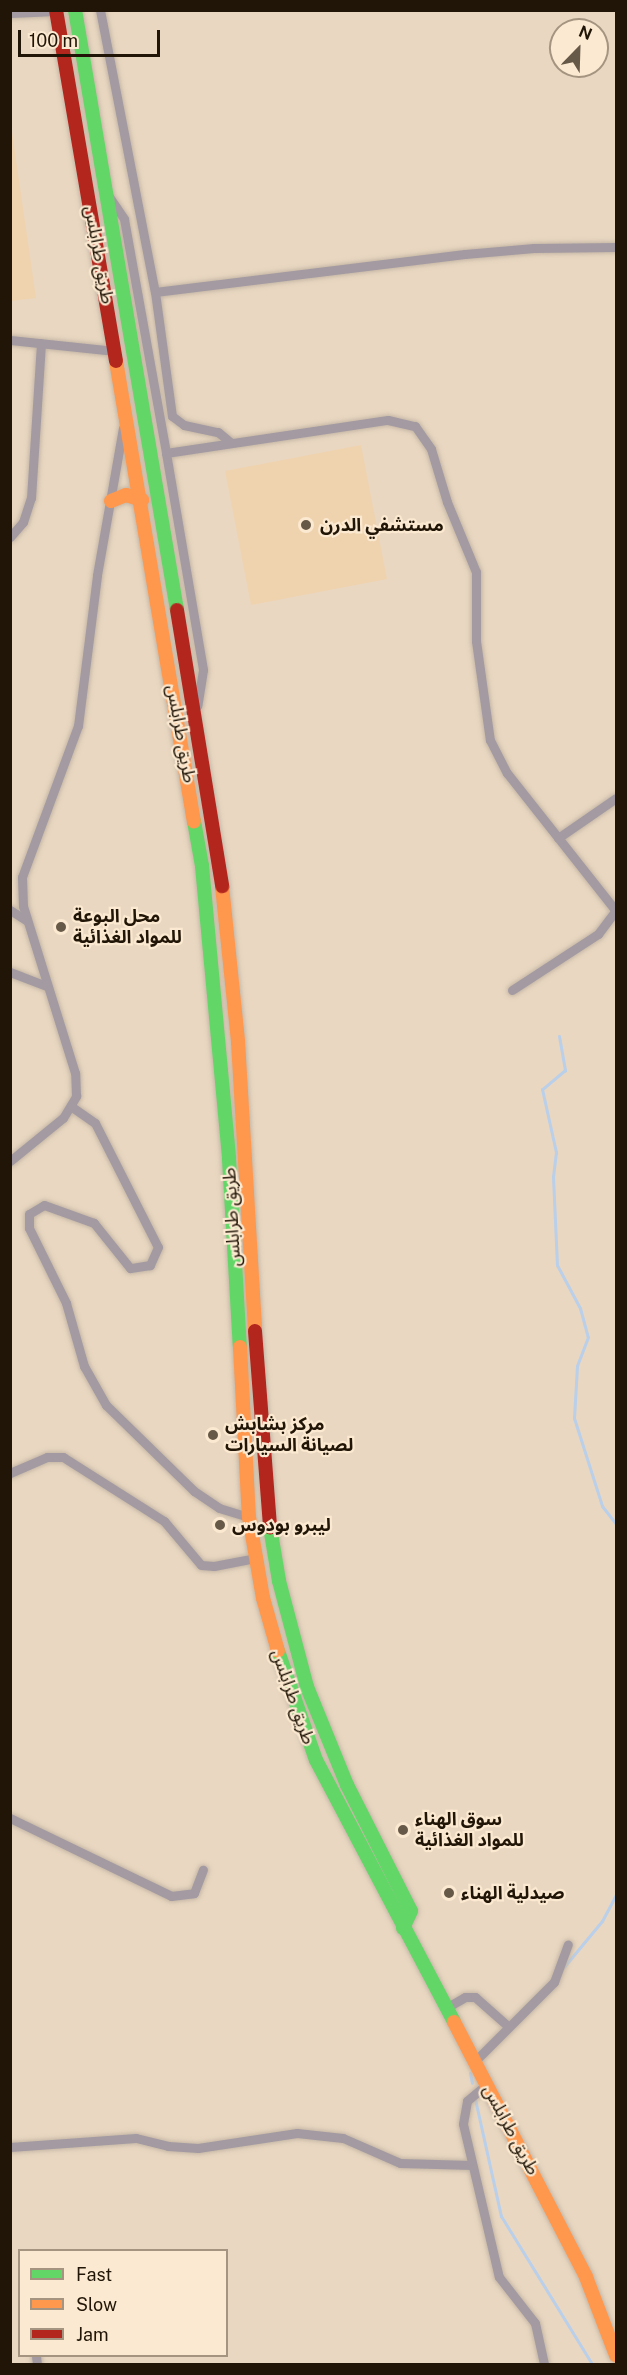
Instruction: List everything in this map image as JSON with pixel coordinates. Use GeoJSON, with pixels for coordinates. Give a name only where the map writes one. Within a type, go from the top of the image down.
{"type":"FeatureCollection","features":[{"type":"Feature","properties":{"kind":"highway"},"geometry":{"type":"LineString","coordinates":[[75,10],[197,708],[220,862],[238,1042],[266,1506],[279,1581],[307,1688],[347,1785],[411,1911],[403,1928]]}},
{"type":"Feature","properties":{"kind":"highway","name":"طريق طرابلس"},"geometry":{"type":"LineString","coordinates":[[57,11],[142,500],[204,889],[229,1159],[249,1517],[256,1558],[295,1708],[316,1760],[586,2277],[616,2355]]}},
{"type":"Feature","properties":{"kind":"highway"},"geometry":{"type":"LineString","coordinates":[[111,501],[126,495],[142,500]]}},
{"type":"Feature","properties":{"kind":"street"},"geometry":{"type":"LineString","coordinates":[[100,10],[155,292],[172,416],[184,425],[218,432],[230,442]]}},
{"type":"Feature","properties":{"kind":"street"},"geometry":{"type":"LineString","coordinates":[[11,14],[57,11]]}},
{"type":"Feature","properties":{"kind":"street"},"geometry":{"type":"LineString","coordinates":[[107,194],[124,219],[166,453],[203,670],[197,708]]}},
{"type":"Feature","properties":{"kind":"street"},"geometry":{"type":"LineString","coordinates":[[155,292],[465,254],[534,248],[616,247]]}},
{"type":"Feature","properties":{"kind":"street"},"geometry":{"type":"LineString","coordinates":[[10,340],[117,351]]}},
{"type":"Feature","properties":{"kind":"street"},"geometry":{"type":"LineString","coordinates":[[10,537],[22,522],[31,498],[41,343]]}},
{"type":"Feature","properties":{"kind":"street"},"geometry":{"type":"LineString","coordinates":[[10,1161],[72,1107],[75,1073],[26,920],[22,893],[25,863],[78,726],[126,405]]}},
{"type":"Feature","properties":{"kind":"street"},"geometry":{"type":"LineString","coordinates":[[166,453],[388,420],[415,426],[424,437],[476,572],[476,641],[490,740],[507,773],[616,911],[598,934],[512,990]]}},
{"type":"Feature","properties":{"kind":"street"},"geometry":{"type":"LineString","coordinates":[[558,838],[616,798]]}},
{"type":"Feature","properties":{"kind":"street"},"geometry":{"type":"LineString","coordinates":[[10,910],[26,920]]}},
{"type":"Feature","properties":{"kind":"street"},"geometry":{"type":"LineString","coordinates":[[10,972],[47,986]]}},
{"type":"Feature","properties":{"kind":"street"},"geometry":{"type":"LineString","coordinates":[[72,1107],[95,1123],[158,1247],[150,1265],[130,1268],[94,1223],[44,1205],[29,1214],[29,1228],[66,1303],[84,1366],[106,1405],[194,1491],[219,1508],[249,1517]]}},
{"type":"Feature","properties":{"kind":"street"},"geometry":{"type":"LineString","coordinates":[[10,1473],[47,1457],[63,1457],[164,1521],[197,1563],[214,1566],[256,1558]]}},
{"type":"Feature","properties":{"kind":"street"},"geometry":{"type":"LineString","coordinates":[[10,1818],[171,1896],[194,1893],[203,1870]]}},
{"type":"Feature","properties":{"kind":"street"},"geometry":{"type":"LineString","coordinates":[[475,2061],[554,1982],[567,1944]]}},
{"type":"Feature","properties":{"kind":"street"},"geometry":{"type":"LineString","coordinates":[[446,2008],[465,1997],[475,1997],[509,2027]]}},
{"type":"Feature","properties":{"kind":"street"},"geometry":{"type":"LineString","coordinates":[[487,2084],[474,2091],[463,2113],[472,2165],[499,2277],[535,2323],[544,2364]]}},
{"type":"Feature","properties":{"kind":"street"},"geometry":{"type":"LineString","coordinates":[[10,2148],[136,2138],[168,2146],[198,2148],[297,2133],[343,2138],[400,2163],[472,2165]]}},
{"type":"Feature","properties":{"kind":"shaded area"},"geometry":{"type":"Polygon","coordinates":[[[11,125],[36,298],[10,301],[11,125]]]}},
{"type":"Feature","properties":{"kind":"shaded area","name":"مستشفي الدرن"},"geometry":{"type":"Polygon","coordinates":[[[361,445],[387,579],[251,605],[225,471],[361,445]]]}},
{"type":"Feature","properties":{"kind":"waterway"},"geometry":{"type":"LineString","coordinates":[[559,1036],[565,1070],[542,1089],[556,1152],[553,1177],[557,1265],[580,1308],[588,1337],[577,1366],[574,1418],[602,1506],[616,1524]]}},
{"type":"Feature","properties":{"kind":"waterway"},"geometry":{"type":"LineString","coordinates":[[563,1968],[602,1921],[616,1895]]}},
{"type":"Feature","properties":{"kind":"waterway"},"geometry":{"type":"LineString","coordinates":[[470,2073],[472,2083]]}},
{"type":"Feature","properties":{"kind":"waterway"},"geometry":{"type":"LineString","coordinates":[[475,2099],[501,2216],[592,2364]]}},
{"type":"Feature","properties":{"kind":"traffic: fast"},"geometry":{"type":"LineString","coordinates":[[75,10],[177,610]]}},
{"type":"Feature","properties":{"kind":"traffic: fast"},"geometry":{"type":"LineString","coordinates":[[194,821],[202,866],[229,1159],[240,1347]]}},
{"type":"Feature","properties":{"kind":"traffic: fast"},"geometry":{"type":"LineString","coordinates":[[270,1527],[279,1581],[307,1687],[347,1785],[411,1911],[403,1928]]}},
{"type":"Feature","properties":{"kind":"traffic: fast"},"geometry":{"type":"LineString","coordinates":[[278,1651],[316,1760],[454,2022]]}},
{"type":"Feature","properties":{"kind":"traffic: slow"},"geometry":{"type":"LineString","coordinates":[[116,361],[194,821]]}},
{"type":"Feature","properties":{"kind":"traffic: slow"},"geometry":{"type":"LineString","coordinates":[[111,501],[126,495],[142,500]]}},
{"type":"Feature","properties":{"kind":"traffic: slow"},"geometry":{"type":"LineString","coordinates":[[222,886],[238,1042],[255,1331]]}},
{"type":"Feature","properties":{"kind":"traffic: slow"},"geometry":{"type":"LineString","coordinates":[[240,1347],[249,1517],[263,1598],[278,1651]]}},
{"type":"Feature","properties":{"kind":"traffic: slow"},"geometry":{"type":"LineString","coordinates":[[454,2022],[586,2277],[616,2355]]}},
{"type":"Feature","properties":{"kind":"traffic: jam"},"geometry":{"type":"LineString","coordinates":[[56,10],[116,361]]}},
{"type":"Feature","properties":{"kind":"traffic: jam"},"geometry":{"type":"LineString","coordinates":[[177,610],[222,886]]}},
{"type":"Feature","properties":{"kind":"traffic: jam"},"geometry":{"type":"LineString","coordinates":[[255,1331],[270,1527]]}},
{"type":"Feature","properties":{"kind":"place","name":"مستشفي الدرن"},"geometry":{"type":"Point","coordinates":[306,525]}},
{"type":"Feature","properties":{"kind":"place","name":"محل البوعة للمواد الغذائية"},"geometry":{"type":"Point","coordinates":[61,927]}},
{"type":"Feature","properties":{"kind":"place","name":"مركز بشابش لصيانة السيارات"},"geometry":{"type":"Point","coordinates":[213,1435]}},
{"type":"Feature","properties":{"kind":"place","name":"ليبرو بودوس"},"geometry":{"type":"Point","coordinates":[220,1525]}},
{"type":"Feature","properties":{"kind":"place","name":"سوق الهناء للمواد الغذائية"},"geometry":{"type":"Point","coordinates":[403,1830]}},
{"type":"Feature","properties":{"kind":"place","name":"صيدلية الهناء"},"geometry":{"type":"Point","coordinates":[449,1893]}}]}
